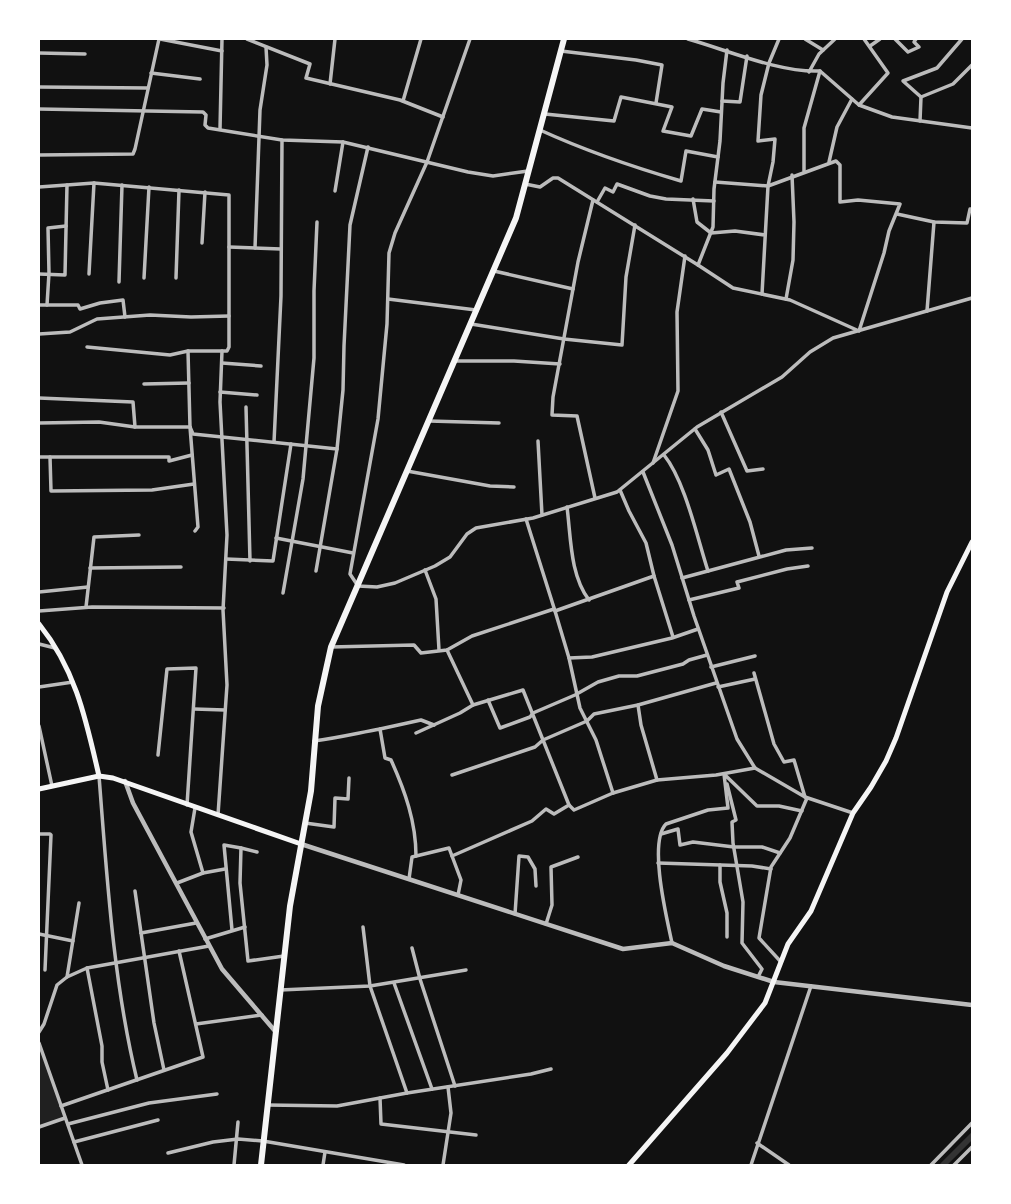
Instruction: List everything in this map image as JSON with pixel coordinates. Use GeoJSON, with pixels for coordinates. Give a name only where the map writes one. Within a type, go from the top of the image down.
{"type":"FeatureCollection","features":[{"type":"Feature","properties":{"kind":"main road"},"geometry":{"type":"LineString","coordinates":[[261,1165],[290,906],[310,791],[318,706],[331,647],[516,218],[564,39]]}},
{"type":"Feature","properties":{"kind":"main road"},"geometry":{"type":"LineString","coordinates":[[629,1165],[727,1053],[765,1003],[788,944],[810,911],[853,812],[871,787],[886,761],[896,738],[947,592],[972,542]]}},
{"type":"Feature","properties":{"kind":"main road"},"geometry":{"type":"LineString","coordinates":[[39,624],[58,649],[73,682],[88,726],[100,776]]}},
{"type":"Feature","properties":{"kind":"main road"},"geometry":{"type":"LineString","coordinates":[[39,789],[100,776],[125,781],[195,808],[301,844]]}},
{"type":"Feature","properties":{"kind":"street"},"geometry":{"type":"LineString","coordinates":[[39,155],[133,154],[159,39],[222,51]]}},
{"type":"Feature","properties":{"kind":"street"},"geometry":{"type":"LineString","coordinates":[[220,129],[222,39]]}},
{"type":"Feature","properties":{"kind":"street"},"geometry":{"type":"LineString","coordinates":[[247,39],[310,64],[306,78],[403,101],[443,117]]}},
{"type":"Feature","properties":{"kind":"street"},"geometry":{"type":"LineString","coordinates":[[330,39],[335,40],[330,84]]}},
{"type":"Feature","properties":{"kind":"street"},"geometry":{"type":"LineString","coordinates":[[403,101],[421,39]]}},
{"type":"Feature","properties":{"kind":"street"},"geometry":{"type":"LineString","coordinates":[[470,39],[427,162],[393,240],[390,253],[383,378],[378,419],[350,574],[358,586],[377,587],[395,583],[425,570],[450,557],[467,534],[476,528],[542,516],[620,490],[695,429],[721,412],[782,377],[810,352],[832,338],[972,298]]}},
{"type":"Feature","properties":{"kind":"street"},"geometry":{"type":"LineString","coordinates":[[688,39],[769,63],[809,72],[820,71],[859,106],[892,117],[972,128]]}},
{"type":"Feature","properties":{"kind":"street"},"geometry":{"type":"LineString","coordinates":[[762,294],[768,186],[773,162],[775,139],[758,141],[761,95],[769,63],[779,39]]}},
{"type":"Feature","properties":{"kind":"street"},"geometry":{"type":"LineString","coordinates":[[805,39],[823,50]]}},
{"type":"Feature","properties":{"kind":"street"},"geometry":{"type":"LineString","coordinates":[[809,72],[819,54],[835,39]]}},
{"type":"Feature","properties":{"kind":"street"},"geometry":{"type":"LineString","coordinates":[[859,106],[888,73],[864,39]]}},
{"type":"Feature","properties":{"kind":"street"},"geometry":{"type":"LineString","coordinates":[[870,46],[880,39]]}},
{"type":"Feature","properties":{"kind":"street"},"geometry":{"type":"LineString","coordinates":[[895,39],[908,52],[919,47],[914,42],[916,39]]}},
{"type":"Feature","properties":{"kind":"street"},"geometry":{"type":"LineString","coordinates":[[921,97],[903,81],[937,68],[962,39]]}},
{"type":"Feature","properties":{"kind":"street"},"geometry":{"type":"LineString","coordinates":[[254,248],[260,110],[267,65],[266,47]]}},
{"type":"Feature","properties":{"kind":"street"},"geometry":{"type":"LineString","coordinates":[[561,50],[662,65],[656,104]]}},
{"type":"Feature","properties":{"kind":"street"},"geometry":{"type":"LineString","coordinates":[[698,264],[713,227],[715,182],[727,50]]}},
{"type":"Feature","properties":{"kind":"street"},"geometry":{"type":"LineString","coordinates":[[39,53],[85,54]]}},
{"type":"Feature","properties":{"kind":"street"},"geometry":{"type":"LineString","coordinates":[[722,101],[740,102],[747,56]]}},
{"type":"Feature","properties":{"kind":"street"},"geometry":{"type":"LineString","coordinates":[[921,97],[953,84],[972,65]]}},
{"type":"Feature","properties":{"kind":"street"},"geometry":{"type":"LineString","coordinates":[[804,171],[804,128],[820,71]]}},
{"type":"Feature","properties":{"kind":"street"},"geometry":{"type":"LineString","coordinates":[[151,73],[200,79]]}},
{"type":"Feature","properties":{"kind":"street"},"geometry":{"type":"LineString","coordinates":[[39,87],[147,88]]}},
{"type":"Feature","properties":{"kind":"street"},"geometry":{"type":"LineString","coordinates":[[545,114],[614,121],[621,97],[672,107],[662,131],[691,136],[702,109],[721,112]]}},
{"type":"Feature","properties":{"kind":"street"},"geometry":{"type":"LineString","coordinates":[[920,121],[921,97]]}},
{"type":"Feature","properties":{"kind":"street"},"geometry":{"type":"LineString","coordinates":[[829,162],[837,127],[852,99]]}},
{"type":"Feature","properties":{"kind":"street"},"geometry":{"type":"LineString","coordinates":[[39,109],[203,112],[206,115],[207,128],[282,140],[343,142],[468,172],[493,176],[529,171]]}},
{"type":"Feature","properties":{"kind":"street"},"geometry":{"type":"LineString","coordinates":[[540,130],[584,150],[681,181],[686,151],[718,157]]}},
{"type":"Feature","properties":{"kind":"street"},"geometry":{"type":"LineString","coordinates":[[274,442],[280,350],[282,140]]}},
{"type":"Feature","properties":{"kind":"street"},"geometry":{"type":"LineString","coordinates":[[335,191],[343,142]]}},
{"type":"Feature","properties":{"kind":"street"},"geometry":{"type":"LineString","coordinates":[[316,571],[337,449],[343,390],[350,225],[368,147]]}},
{"type":"Feature","properties":{"kind":"street"},"geometry":{"type":"LineString","coordinates":[[715,182],[768,186],[804,171],[836,161],[840,165],[840,202],[858,200],[900,204],[890,231],[859,331]]}},
{"type":"Feature","properties":{"kind":"street"},"geometry":{"type":"LineString","coordinates":[[786,299],[793,260],[794,222],[792,176]]}},
{"type":"Feature","properties":{"kind":"street"},"geometry":{"type":"LineString","coordinates":[[525,184],[540,187],[553,178],[558,178],[698,264],[733,288],[786,299],[859,331]]}},
{"type":"Feature","properties":{"kind":"street"},"geometry":{"type":"LineString","coordinates":[[89,274],[94,183]]}},
{"type":"Feature","properties":{"kind":"street"},"geometry":{"type":"LineString","coordinates":[[39,187],[94,183],[205,192],[229,196],[229,348],[227,351],[188,351],[170,355],[87,348]]}},
{"type":"Feature","properties":{"kind":"street"},"geometry":{"type":"LineString","coordinates":[[595,498],[577,416],[552,415],[573,289],[595,201],[604,188],[613,192],[617,184],[650,196],[666,199],[714,201]]}},
{"type":"Feature","properties":{"kind":"street"},"geometry":{"type":"LineString","coordinates":[[39,274],[65,275],[67,185]]}},
{"type":"Feature","properties":{"kind":"street"},"geometry":{"type":"LineString","coordinates":[[119,282],[122,185]]}},
{"type":"Feature","properties":{"kind":"street"},"geometry":{"type":"LineString","coordinates":[[144,278],[149,187]]}},
{"type":"Feature","properties":{"kind":"street"},"geometry":{"type":"LineString","coordinates":[[176,278],[179,190]]}},
{"type":"Feature","properties":{"kind":"street"},"geometry":{"type":"LineString","coordinates":[[202,242],[205,192]]}},
{"type":"Feature","properties":{"kind":"street"},"geometry":{"type":"LineString","coordinates":[[693,199],[697,222],[711,233],[735,231],[765,236]]}},
{"type":"Feature","properties":{"kind":"street"},"geometry":{"type":"LineString","coordinates":[[897,214],[934,222],[967,223],[970,209],[972,209]]}},
{"type":"Feature","properties":{"kind":"street"},"geometry":{"type":"LineString","coordinates":[[283,593],[303,479],[314,358],[314,291],[317,222]]}},
{"type":"Feature","properties":{"kind":"street"},"geometry":{"type":"LineString","coordinates":[[927,311],[934,222]]}},
{"type":"Feature","properties":{"kind":"street"},"geometry":{"type":"LineString","coordinates":[[471,324],[564,339],[622,345],[626,277],[635,225]]}},
{"type":"Feature","properties":{"kind":"street"},"geometry":{"type":"LineString","coordinates":[[46,305],[49,274],[48,228],[66,226]]}},
{"type":"Feature","properties":{"kind":"street"},"geometry":{"type":"LineString","coordinates":[[229,247],[281,249]]}},
{"type":"Feature","properties":{"kind":"street"},"geometry":{"type":"LineString","coordinates":[[652,464],[678,391],[677,312],[685,256]]}},
{"type":"Feature","properties":{"kind":"street"},"geometry":{"type":"LineString","coordinates":[[494,271],[573,289]]}},
{"type":"Feature","properties":{"kind":"street"},"geometry":{"type":"LineString","coordinates":[[388,298],[477,311]]}},
{"type":"Feature","properties":{"kind":"street"},"geometry":{"type":"LineString","coordinates":[[39,305],[78,305],[80,309],[100,303],[123,300],[125,317]]}},
{"type":"Feature","properties":{"kind":"street"},"geometry":{"type":"LineString","coordinates":[[39,334],[70,332],[97,319],[172,315],[190,317],[229,316]]}},
{"type":"Feature","properties":{"kind":"street"},"geometry":{"type":"LineString","coordinates":[[188,351],[190,427],[198,527],[195,532]]}},
{"type":"Feature","properties":{"kind":"street"},"geometry":{"type":"LineString","coordinates":[[218,815],[227,685],[224,608],[227,535],[221,437],[220,392],[222,352]]}},
{"type":"Feature","properties":{"kind":"street"},"geometry":{"type":"LineString","coordinates":[[455,361],[514,361],[560,364]]}},
{"type":"Feature","properties":{"kind":"street"},"geometry":{"type":"LineString","coordinates":[[222,363],[261,366]]}},
{"type":"Feature","properties":{"kind":"street"},"geometry":{"type":"LineString","coordinates":[[144,384],[189,383]]}},
{"type":"Feature","properties":{"kind":"street"},"geometry":{"type":"LineString","coordinates":[[220,392],[258,395]]}},
{"type":"Feature","properties":{"kind":"street"},"geometry":{"type":"LineString","coordinates":[[39,398],[134,402],[134,427]]}},
{"type":"Feature","properties":{"kind":"street"},"geometry":{"type":"LineString","coordinates":[[246,407],[250,561]]}},
{"type":"Feature","properties":{"kind":"street"},"geometry":{"type":"LineString","coordinates":[[721,412],[747,471],[763,469]]}},
{"type":"Feature","properties":{"kind":"street"},"geometry":{"type":"LineString","coordinates":[[429,421],[499,423]]}},
{"type":"Feature","properties":{"kind":"street"},"geometry":{"type":"LineString","coordinates":[[39,423],[99,422],[134,427],[190,427]]}},
{"type":"Feature","properties":{"kind":"street"},"geometry":{"type":"LineString","coordinates":[[190,427],[193,434],[337,449]]}},
{"type":"Feature","properties":{"kind":"street"},"geometry":{"type":"LineString","coordinates":[[695,429],[708,450],[716,475],[729,469],[750,522],[759,556]]}},
{"type":"Feature","properties":{"kind":"street"},"geometry":{"type":"LineString","coordinates":[[538,440],[542,516]]}},
{"type":"Feature","properties":{"kind":"street"},"geometry":{"type":"LineString","coordinates":[[226,559],[272,562],[291,444]]}},
{"type":"Feature","properties":{"kind":"street"},"geometry":{"type":"LineString","coordinates":[[39,457],[169,457],[169,461],[192,455]]}},
{"type":"Feature","properties":{"kind":"street"},"geometry":{"type":"LineString","coordinates":[[664,455],[670,463],[683,494],[708,571]]}},
{"type":"Feature","properties":{"kind":"street"},"geometry":{"type":"LineString","coordinates":[[50,457],[51,490],[152,490],[194,484]]}},
{"type":"Feature","properties":{"kind":"street"},"geometry":{"type":"LineString","coordinates":[[407,471],[490,486],[514,487]]}},
{"type":"Feature","properties":{"kind":"street"},"geometry":{"type":"LineString","coordinates":[[643,472],[672,545],[707,656],[737,738],[755,768],[806,798],[853,812]]}},
{"type":"Feature","properties":{"kind":"street"},"geometry":{"type":"LineString","coordinates":[[620,490],[646,543],[654,576],[673,637]]}},
{"type":"Feature","properties":{"kind":"street"},"geometry":{"type":"LineString","coordinates":[[567,508],[575,568],[585,594],[589,600]]}},
{"type":"Feature","properties":{"kind":"street"},"geometry":{"type":"LineString","coordinates":[[526,520],[569,658],[580,708],[596,740],[613,793]]}},
{"type":"Feature","properties":{"kind":"street"},"geometry":{"type":"LineString","coordinates":[[86,607],[94,537],[139,535]]}},
{"type":"Feature","properties":{"kind":"street"},"geometry":{"type":"LineString","coordinates":[[276,538],[353,553]]}},
{"type":"Feature","properties":{"kind":"street"},"geometry":{"type":"LineString","coordinates":[[682,578],[759,556],[786,550],[812,548]]}},
{"type":"Feature","properties":{"kind":"street"},"geometry":{"type":"LineString","coordinates":[[689,600],[739,588],[737,582],[787,569],[808,566]]}},
{"type":"Feature","properties":{"kind":"street"},"geometry":{"type":"LineString","coordinates":[[90,568],[181,567]]}},
{"type":"Feature","properties":{"kind":"street"},"geometry":{"type":"LineString","coordinates":[[425,570],[436,599],[439,650]]}},
{"type":"Feature","properties":{"kind":"street"},"geometry":{"type":"LineString","coordinates":[[331,647],[414,646],[421,653],[447,650],[472,636],[589,600],[654,576]]}},
{"type":"Feature","properties":{"kind":"street"},"geometry":{"type":"LineString","coordinates":[[39,592],[88,587]]}},
{"type":"Feature","properties":{"kind":"street"},"geometry":{"type":"LineString","coordinates":[[39,611],[86,607],[224,608]]}},
{"type":"Feature","properties":{"kind":"street"},"geometry":{"type":"LineString","coordinates":[[569,658],[592,657],[673,637],[698,629]]}},
{"type":"Feature","properties":{"kind":"street"},"geometry":{"type":"LineString","coordinates":[[39,644],[58,649]]}},
{"type":"Feature","properties":{"kind":"street"},"geometry":{"type":"LineString","coordinates":[[447,650],[473,704]]}},
{"type":"Feature","properties":{"kind":"street"},"geometry":{"type":"LineString","coordinates":[[488,700],[500,728],[530,717],[533,713],[576,695],[598,682],[619,676],[636,676],[707,656]]}},
{"type":"Feature","properties":{"kind":"street"},"geometry":{"type":"LineString","coordinates":[[711,667],[755,656]]}},
{"type":"Feature","properties":{"kind":"street"},"geometry":{"type":"LineString","coordinates":[[158,755],[167,669],[196,668],[188,805]]}},
{"type":"Feature","properties":{"kind":"street"},"geometry":{"type":"LineString","coordinates":[[754,673],[774,744],[784,762],[794,760],[806,798],[790,838],[771,868],[759,938],[781,962]]}},
{"type":"Feature","properties":{"kind":"street"},"geometry":{"type":"LineString","coordinates":[[452,775],[535,747],[543,740],[587,721],[594,714],[638,705],[717,685],[755,679]]}},
{"type":"Feature","properties":{"kind":"street"},"geometry":{"type":"LineString","coordinates":[[39,687],[73,682]]}},
{"type":"Feature","properties":{"kind":"street"},"geometry":{"type":"LineString","coordinates":[[416,733],[460,713],[473,704],[523,690],[569,805],[574,810],[613,793],[657,780],[724,774],[755,768]]}},
{"type":"Feature","properties":{"kind":"street"},"geometry":{"type":"LineString","coordinates":[[638,705],[641,725],[657,780]]}},
{"type":"Feature","properties":{"kind":"street"},"geometry":{"type":"LineString","coordinates":[[194,709],[225,710]]}},
{"type":"Feature","properties":{"kind":"street"},"geometry":{"type":"LineString","coordinates":[[314,741],[338,738],[353,733],[380,730],[422,720],[434,725]]}},
{"type":"Feature","properties":{"kind":"street"},"geometry":{"type":"LineString","coordinates":[[39,726],[52,786]]}},
{"type":"Feature","properties":{"kind":"street"},"geometry":{"type":"LineString","coordinates":[[380,730],[385,758],[391,760],[406,795],[416,836],[416,856]]}},
{"type":"Feature","properties":{"kind":"street"},"geometry":{"type":"LineString","coordinates":[[724,774],[757,806],[779,806],[802,810]]}},
{"type":"Feature","properties":{"kind":"street"},"geometry":{"type":"LineString","coordinates":[[672,943],[658,871],[662,828],[666,824],[682,817],[708,810],[728,808],[724,774]]}},
{"type":"Feature","properties":{"kind":"street"},"geometry":{"type":"LineString","coordinates":[[724,774],[736,820],[732,822],[734,847],[743,902],[742,943],[762,969],[758,977]]}},
{"type":"Feature","properties":{"kind":"street"},"geometry":{"type":"LineString","coordinates":[[100,776],[107,876],[117,961],[127,1037],[137,1080]]}},
{"type":"Feature","properties":{"kind":"street"},"geometry":{"type":"LineString","coordinates":[[305,823],[334,827],[335,798],[348,799],[348,778]]}},
{"type":"Feature","properties":{"kind":"street"},"geometry":{"type":"LineString","coordinates":[[125,781],[133,803],[222,969],[275,1031]]}},
{"type":"Feature","properties":{"kind":"street"},"geometry":{"type":"LineString","coordinates":[[452,856],[532,821],[546,809],[554,814],[569,805]]}},
{"type":"Feature","properties":{"kind":"street"},"geometry":{"type":"LineString","coordinates":[[195,808],[191,832],[203,873]]}},
{"type":"Feature","properties":{"kind":"street"},"geometry":{"type":"LineString","coordinates":[[661,834],[678,829],[680,845],[693,842],[734,847],[762,847],[780,853]]}},
{"type":"Feature","properties":{"kind":"street"},"geometry":{"type":"LineString","coordinates":[[39,834],[51,835],[44,970]]}},
{"type":"Feature","properties":{"kind":"street"},"geometry":{"type":"LineString","coordinates":[[301,844],[623,949],[672,943],[724,966],[774,982],[972,1004]]}},
{"type":"Feature","properties":{"kind":"street"},"geometry":{"type":"LineString","coordinates":[[232,930],[225,869],[224,845],[257,852]]}},
{"type":"Feature","properties":{"kind":"street"},"geometry":{"type":"LineString","coordinates":[[241,848],[240,882],[248,960],[284,956]]}},
{"type":"Feature","properties":{"kind":"street"},"geometry":{"type":"LineString","coordinates":[[409,879],[412,857],[448,848],[461,880],[458,895]]}},
{"type":"Feature","properties":{"kind":"street"},"geometry":{"type":"LineString","coordinates":[[515,914],[519,856],[528,857],[534,869],[536,886]]}},
{"type":"Feature","properties":{"kind":"street"},"geometry":{"type":"LineString","coordinates":[[546,924],[552,905],[551,867],[578,857]]}},
{"type":"Feature","properties":{"kind":"street"},"geometry":{"type":"LineString","coordinates":[[658,863],[771,868]]}},
{"type":"Feature","properties":{"kind":"street"},"geometry":{"type":"LineString","coordinates":[[720,866],[720,882],[727,913],[727,937]]}},
{"type":"Feature","properties":{"kind":"street"},"geometry":{"type":"LineString","coordinates":[[176,883],[203,873],[225,869]]}},
{"type":"Feature","properties":{"kind":"street"},"geometry":{"type":"LineString","coordinates":[[135,891],[154,1023],[164,1070]]}},
{"type":"Feature","properties":{"kind":"street"},"geometry":{"type":"LineString","coordinates":[[67,977],[79,903]]}},
{"type":"Feature","properties":{"kind":"street"},"geometry":{"type":"LineString","coordinates":[[141,933],[196,923]]}},
{"type":"Feature","properties":{"kind":"street"},"geometry":{"type":"LineString","coordinates":[[205,939],[245,927]]}},
{"type":"Feature","properties":{"kind":"street"},"geometry":{"type":"LineString","coordinates":[[362,927],[370,986],[407,1093]]}},
{"type":"Feature","properties":{"kind":"street"},"geometry":{"type":"LineString","coordinates":[[39,934],[73,941]]}},
{"type":"Feature","properties":{"kind":"street"},"geometry":{"type":"LineString","coordinates":[[39,1032],[57,985],[67,977],[87,968],[117,961],[209,946]]}},
{"type":"Feature","properties":{"kind":"street"},"geometry":{"type":"LineString","coordinates":[[412,948],[420,979],[455,1086]]}},
{"type":"Feature","properties":{"kind":"street"},"geometry":{"type":"LineString","coordinates":[[61,1106],[203,1057],[180,951]]}},
{"type":"Feature","properties":{"kind":"street"},"geometry":{"type":"LineString","coordinates":[[87,968],[102,1046],[102,1062],[108,1090]]}},
{"type":"Feature","properties":{"kind":"street"},"geometry":{"type":"LineString","coordinates":[[280,990],[370,986],[420,979],[466,970]]}},
{"type":"Feature","properties":{"kind":"street"},"geometry":{"type":"LineString","coordinates":[[394,983],[432,1090]]}},
{"type":"Feature","properties":{"kind":"street"},"geometry":{"type":"LineString","coordinates":[[751,1165],[757,1143],[811,986]]}},
{"type":"Feature","properties":{"kind":"street"},"geometry":{"type":"LineString","coordinates":[[196,1024],[262,1015]]}},
{"type":"Feature","properties":{"kind":"street"},"geometry":{"type":"LineString","coordinates":[[39,1043],[82,1165]]}},
{"type":"Feature","properties":{"kind":"street"},"geometry":{"type":"LineString","coordinates":[[267,1105],[336,1106],[407,1093],[532,1074],[551,1069]]}},
{"type":"Feature","properties":{"kind":"street"},"geometry":{"type":"LineString","coordinates":[[443,1165],[451,1112],[448,1087]]}},
{"type":"Feature","properties":{"kind":"street"},"geometry":{"type":"LineString","coordinates":[[68,1124],[149,1103],[217,1094]]}},
{"type":"Feature","properties":{"kind":"street"},"geometry":{"type":"LineString","coordinates":[[380,1098],[381,1124],[476,1135]]}},
{"type":"Feature","properties":{"kind":"street"},"geometry":{"type":"LineString","coordinates":[[39,1127],[65,1118]]}},
{"type":"Feature","properties":{"kind":"street"},"geometry":{"type":"LineString","coordinates":[[74,1142],[158,1120]]}},
{"type":"Feature","properties":{"kind":"street"},"geometry":{"type":"LineString","coordinates":[[235,1165],[238,1122]]}},
{"type":"Feature","properties":{"kind":"street"},"geometry":{"type":"LineString","coordinates":[[931,1165],[972,1124]]}},
{"type":"Feature","properties":{"kind":"street"},"geometry":{"type":"LineString","coordinates":[[168,1153],[214,1142],[238,1139],[263,1141],[404,1165]]}},
{"type":"Feature","properties":{"kind":"street"},"geometry":{"type":"LineString","coordinates":[[757,1143],[789,1165]]}},
{"type":"Feature","properties":{"kind":"street"},"geometry":{"type":"LineString","coordinates":[[954,1165],[972,1147]]}},
{"type":"Feature","properties":{"kind":"street"},"geometry":{"type":"LineString","coordinates":[[323,1165],[325,1152]]}},
{"type":"Feature","properties":{"kind":"shaded area"},"geometry":{"type":"Polygon","coordinates":[[[39,1043],[65,1118],[39,1127],[39,1043]]]}},
{"type":"Feature","properties":{"kind":"waterway"},"geometry":{"type":"LineString","coordinates":[[943,1165],[972,1136]]}}]}
